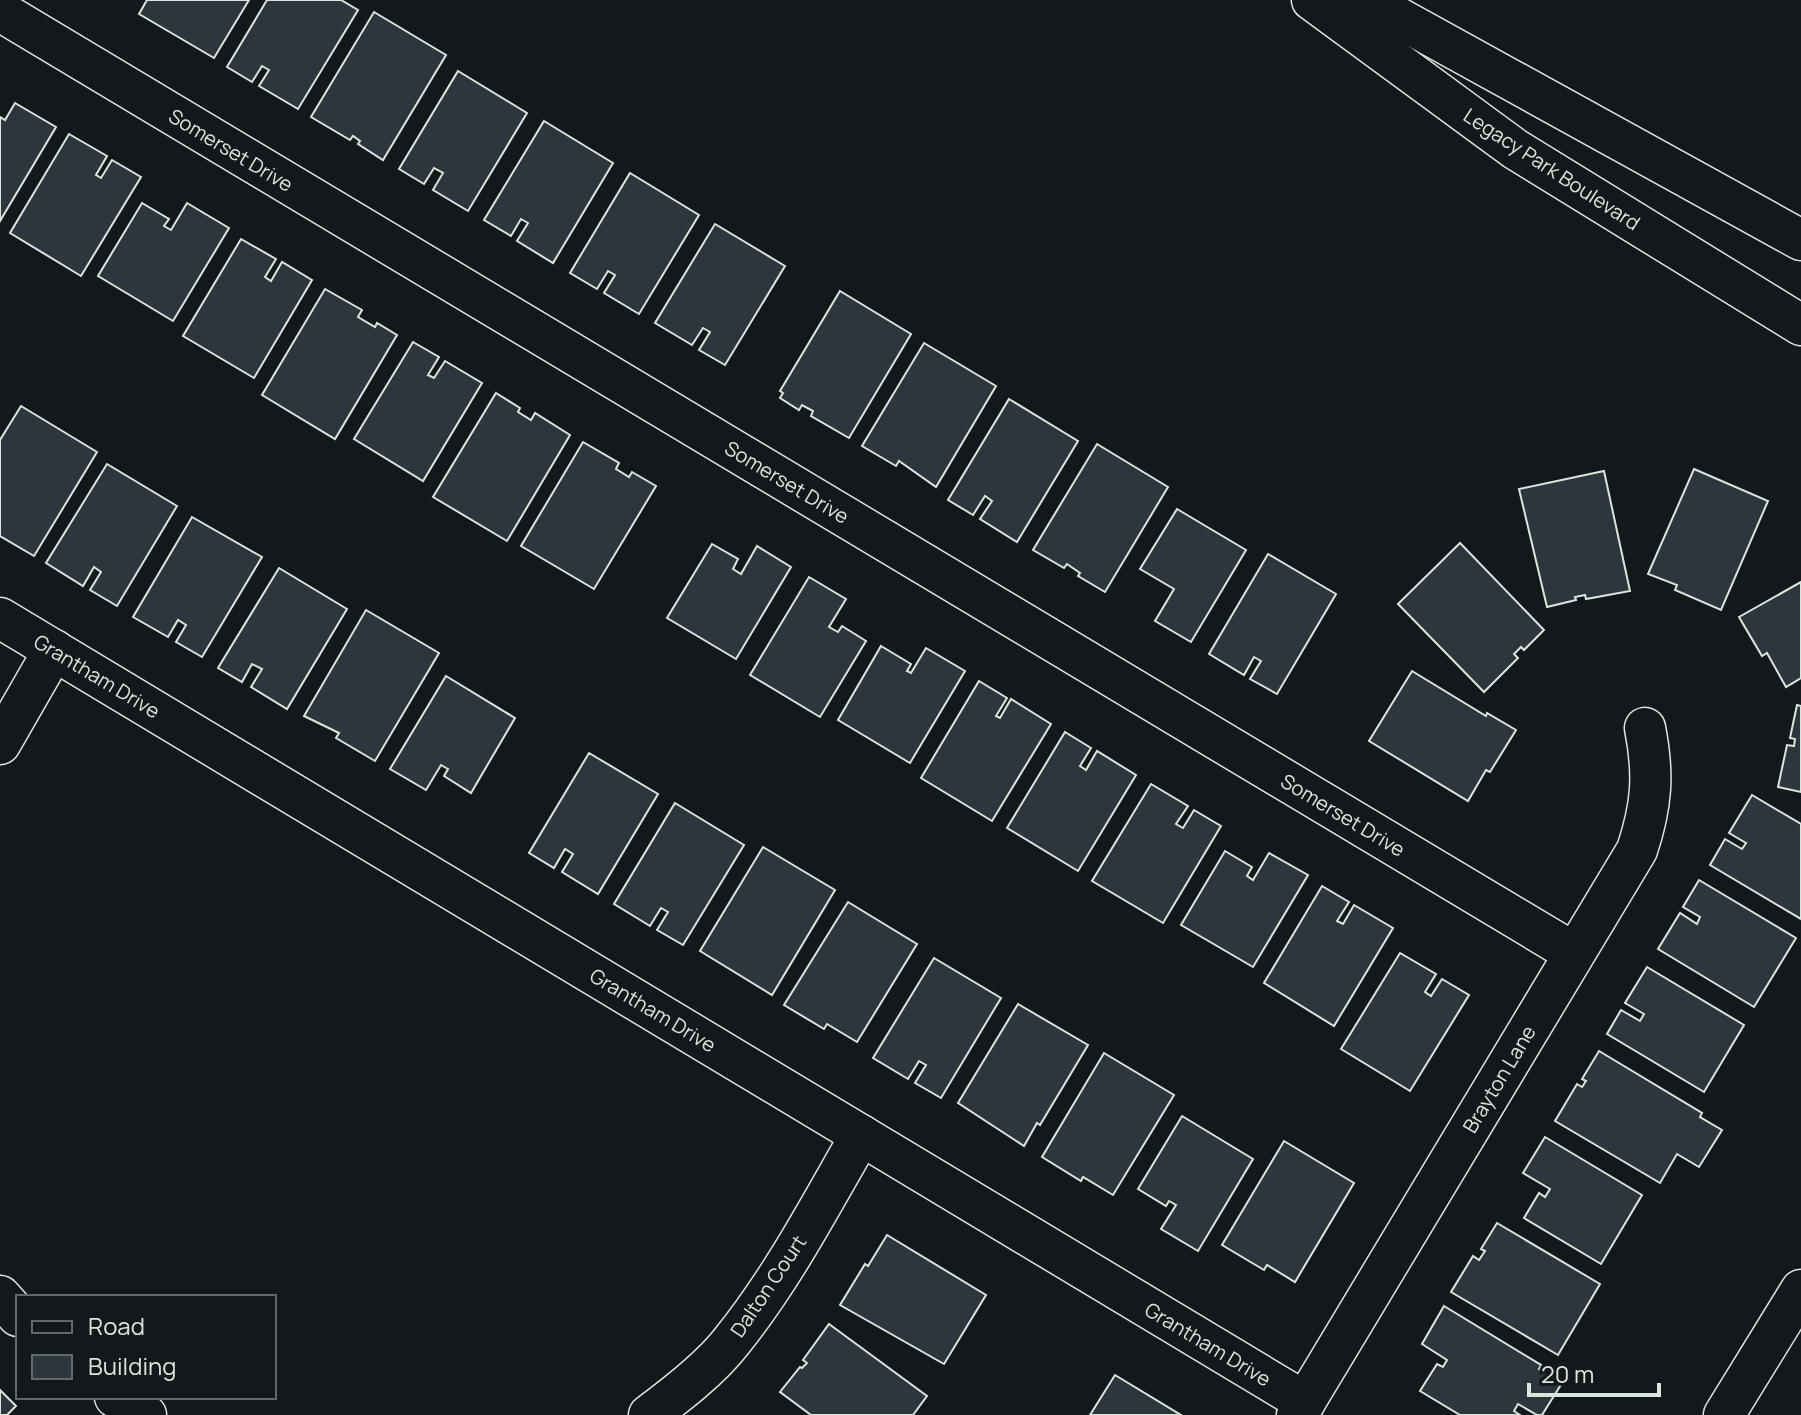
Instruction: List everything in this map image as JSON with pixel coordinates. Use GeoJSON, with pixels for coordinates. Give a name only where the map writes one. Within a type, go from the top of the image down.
{"type":"FeatureCollection","features":[{"type":"Feature","properties":{"kind":"street","name":"Legacy Park Boulevard"},"geometry":{"type":"LineString","coordinates":[[1312,0],[1515,149],[1801,325]]}},
{"type":"Feature","properties":{"kind":"street"},"geometry":{"type":"LineString","coordinates":[[1366,0],[1801,240]]}},
{"type":"Feature","properties":{"kind":"street","name":"Somerset Drive"},"geometry":{"type":"LineString","coordinates":[[0,11],[1574,953]]}},
{"type":"Feature","properties":{"kind":"street","name":"Grantham Drive"},"geometry":{"type":"LineString","coordinates":[[0,618],[861,1135],[1301,1408]]}},
{"type":"Feature","properties":{"kind":"street"},"geometry":{"type":"LineString","coordinates":[[0,744],[54,650]]}},
{"type":"Feature","properties":{"kind":"street","name":"Brayton Lane"},"geometry":{"type":"LineString","coordinates":[[1301,1408],[1637,850],[1648,817],[1651,772],[1645,728]]}},
{"type":"Feature","properties":{"kind":"street","name":"Dalton Court"},"geometry":{"type":"LineString","coordinates":[[649,1415],[729,1345],[781,1272],[861,1135]]}},
{"type":"Feature","properties":{"kind":"street"},"geometry":{"type":"LineString","coordinates":[[1724,1415],[1801,1290]]}},
{"type":"Feature","properties":{"kind":"street"},"geometry":{"type":"LineString","coordinates":[[0,1296],[16,1314]]}},
{"type":"Feature","properties":{"kind":"street"},"geometry":{"type":"LineString","coordinates":[[118,1399],[146,1415]]}},
{"type":"Feature","properties":{"kind":"building"},"geometry":{"type":"Polygon","coordinates":[[[147,0],[249,0],[214,58],[139,14],[147,0]]]}},
{"type":"Feature","properties":{"kind":"building"},"geometry":{"type":"Polygon","coordinates":[[[267,0],[341,0],[358,10],[298,109],[259,86],[269,70],[262,66],[252,82],[227,67],[267,0]]]}},
{"type":"Feature","properties":{"kind":"building"},"geometry":{"type":"Polygon","coordinates":[[[374,12],[446,55],[383,160],[358,144],[360,141],[353,136],[350,140],[311,117],[374,12]]]}},
{"type":"Feature","properties":{"kind":"building"},"geometry":{"type":"Polygon","coordinates":[[[458,71],[527,113],[468,211],[433,190],[443,173],[434,168],[424,184],[399,169],[458,71]]]}},
{"type":"Feature","properties":{"kind":"building"},"geometry":{"type":"Polygon","coordinates":[[[15,103],[56,127],[0,221],[0,117],[5,120],[15,103]]]}},
{"type":"Feature","properties":{"kind":"building"},"geometry":{"type":"Polygon","coordinates":[[[544,121],[613,163],[553,263],[517,241],[528,223],[521,219],[511,236],[484,220],[544,121]]]}},
{"type":"Feature","properties":{"kind":"building"},"geometry":{"type":"Polygon","coordinates":[[[69,134],[107,156],[96,175],[101,178],[112,160],[141,177],[81,276],[10,233],[69,134]]]}},
{"type":"Feature","properties":{"kind":"building"},"geometry":{"type":"Polygon","coordinates":[[[630,173],[699,215],[639,314],[604,293],[615,275],[608,271],[597,289],[570,273],[630,173]]]}},
{"type":"Feature","properties":{"kind":"building"},"geometry":{"type":"Polygon","coordinates":[[[142,203],[169,219],[164,226],[171,230],[187,203],[229,228],[173,321],[98,276],[142,203]]]}},
{"type":"Feature","properties":{"kind":"building"},"geometry":{"type":"Polygon","coordinates":[[[715,224],[785,266],[725,365],[699,350],[710,332],[703,328],[692,345],[655,323],[715,224]]]}},
{"type":"Feature","properties":{"kind":"building"},"geometry":{"type":"Polygon","coordinates":[[[241,239],[276,259],[265,277],[271,281],[282,262],[312,280],[254,378],[183,336],[241,239]]]}},
{"type":"Feature","properties":{"kind":"building"},"geometry":{"type":"Polygon","coordinates":[[[325,289],[362,310],[358,317],[375,327],[377,323],[397,335],[335,439],[262,395],[325,289]]]}},
{"type":"Feature","properties":{"kind":"building"},"geometry":{"type":"Polygon","coordinates":[[[840,291],[911,334],[849,438],[811,416],[813,411],[802,405],[799,410],[780,398],[783,393],[780,391],[840,291]]]}},
{"type":"Feature","properties":{"kind":"building"},"geometry":{"type":"Polygon","coordinates":[[[413,342],[439,357],[428,375],[434,378],[445,361],[482,383],[423,481],[354,439],[413,342]]]}},
{"type":"Feature","properties":{"kind":"building"},"geometry":{"type":"Polygon","coordinates":[[[924,343],[996,386],[936,487],[899,461],[896,466],[862,446],[924,343]]]}},
{"type":"Feature","properties":{"kind":"building"},"geometry":{"type":"Polygon","coordinates":[[[496,393],[520,408],[518,412],[531,420],[535,413],[570,435],[507,541],[433,497],[496,393]]]}},
{"type":"Feature","properties":{"kind":"building"},"geometry":{"type":"Polygon","coordinates":[[[1009,399],[1078,441],[1017,542],[980,519],[992,501],[985,496],[973,515],[948,500],[1009,399]]]}},
{"type":"Feature","properties":{"kind":"building"},"geometry":{"type":"Polygon","coordinates":[[[21,406],[97,452],[34,556],[0,536],[0,440],[21,406]]]}},
{"type":"Feature","properties":{"kind":"building"},"geometry":{"type":"Polygon","coordinates":[[[583,442],[619,463],[616,469],[629,477],[632,472],[656,486],[594,589],[521,546],[583,442]]]}},
{"type":"Feature","properties":{"kind":"building"},"geometry":{"type":"Polygon","coordinates":[[[1097,444],[1168,487],[1105,592],[1078,576],[1080,573],[1067,564],[1064,568],[1033,550],[1097,444]]]}},
{"type":"Feature","properties":{"kind":"building"},"geometry":{"type":"Polygon","coordinates":[[[107,464],[177,506],[117,606],[90,590],[101,572],[94,567],[83,586],[46,563],[107,464]]]}},
{"type":"Feature","properties":{"kind":"building"},"geometry":{"type":"Polygon","coordinates":[[[1694,469],[1768,501],[1721,610],[1675,590],[1677,585],[1648,574],[1694,469]]]}},
{"type":"Feature","properties":{"kind":"building"},"geometry":{"type":"Polygon","coordinates":[[[1604,471],[1630,591],[1586,599],[1585,595],[1547,607],[1519,489],[1604,471]]]}},
{"type":"Feature","properties":{"kind":"building"},"geometry":{"type":"Polygon","coordinates":[[[1177,509],[1246,550],[1191,642],[1155,621],[1174,589],[1140,569],[1177,509]]]}},
{"type":"Feature","properties":{"kind":"building"},"geometry":{"type":"Polygon","coordinates":[[[192,517],[262,557],[202,657],[176,642],[186,625],[178,620],[168,637],[133,617],[192,517]]]}},
{"type":"Feature","properties":{"kind":"building"},"geometry":{"type":"Polygon","coordinates":[[[1460,543],[1544,630],[1524,650],[1521,647],[1514,654],[1518,658],[1484,692],[1398,604],[1460,543]]]}},
{"type":"Feature","properties":{"kind":"building"},"geometry":{"type":"Polygon","coordinates":[[[712,544],[738,559],[733,569],[741,574],[757,546],[791,567],[736,659],[667,618],[712,544]]]}},
{"type":"Feature","properties":{"kind":"building"},"geometry":{"type":"Polygon","coordinates":[[[1268,554],[1336,594],[1277,694],[1250,679],[1261,661],[1254,657],[1244,675],[1209,654],[1268,554]]]}},
{"type":"Feature","properties":{"kind":"building"},"geometry":{"type":"Polygon","coordinates":[[[279,568],[347,609],[287,709],[251,687],[262,669],[252,664],[242,682],[218,668],[279,568]]]}},
{"type":"Feature","properties":{"kind":"building"},"geometry":{"type":"Polygon","coordinates":[[[809,577],[846,599],[829,627],[838,632],[842,626],[866,641],[820,717],[750,675],[809,577]]]}},
{"type":"Feature","properties":{"kind":"building"},"geometry":{"type":"Polygon","coordinates":[[[1801,582],[1801,678],[1786,687],[1767,653],[1762,656],[1739,617],[1801,582]]]}},
{"type":"Feature","properties":{"kind":"building"},"geometry":{"type":"Polygon","coordinates":[[[366,610],[439,653],[375,761],[336,738],[339,733],[304,716],[366,610]]]}},
{"type":"Feature","properties":{"kind":"building"},"geometry":{"type":"Polygon","coordinates":[[[881,646],[911,664],[907,671],[911,673],[926,648],[965,671],[910,763],[838,720],[881,646]]]}},
{"type":"Feature","properties":{"kind":"building"},"geometry":{"type":"Polygon","coordinates":[[[1412,671],[1486,716],[1487,713],[1516,730],[1490,772],[1486,770],[1468,801],[1369,741],[1412,671]]]}},
{"type":"Feature","properties":{"kind":"building"},"geometry":{"type":"Polygon","coordinates":[[[446,676],[515,718],[471,793],[444,776],[448,769],[441,765],[426,790],[390,769],[446,676]]]}},
{"type":"Feature","properties":{"kind":"building"},"geometry":{"type":"Polygon","coordinates":[[[979,681],[1007,698],[996,716],[1000,718],[1011,699],[1051,724],[992,821],[921,778],[979,681]]]}},
{"type":"Feature","properties":{"kind":"building"},"geometry":{"type":"Polygon","coordinates":[[[1797,705],[1801,706],[1801,792],[1778,787],[1787,745],[1794,746],[1795,739],[1790,738],[1797,705]]]}},
{"type":"Feature","properties":{"kind":"building"},"geometry":{"type":"Polygon","coordinates":[[[1065,732],[1091,748],[1080,766],[1086,770],[1097,751],[1136,775],[1078,871],[1007,828],[1065,732]]]}},
{"type":"Feature","properties":{"kind":"building"},"geometry":{"type":"Polygon","coordinates":[[[589,753],[658,794],[598,894],[562,872],[573,854],[565,849],[554,868],[529,853],[589,753]]]}},
{"type":"Feature","properties":{"kind":"building"},"geometry":{"type":"Polygon","coordinates":[[[1151,784],[1188,806],[1176,824],[1183,828],[1194,810],[1221,826],[1163,923],[1092,881],[1151,784]]]}},
{"type":"Feature","properties":{"kind":"building"},"geometry":{"type":"Polygon","coordinates":[[[1752,795],[1801,824],[1801,919],[1710,865],[1725,839],[1742,849],[1746,843],[1729,833],[1752,795]]]}},
{"type":"Feature","properties":{"kind":"building"},"geometry":{"type":"Polygon","coordinates":[[[675,803],[744,845],[683,945],[657,930],[668,912],[661,908],[650,926],[614,904],[675,803]]]}},
{"type":"Feature","properties":{"kind":"building"},"geometry":{"type":"Polygon","coordinates":[[[763,847],[835,890],[772,995],[700,951],[763,847]]]}},
{"type":"Feature","properties":{"kind":"building"},"geometry":{"type":"Polygon","coordinates":[[[1225,851],[1252,867],[1247,876],[1253,880],[1269,853],[1308,875],[1253,967],[1181,925],[1225,851]]]}},
{"type":"Feature","properties":{"kind":"building"},"geometry":{"type":"Polygon","coordinates":[[[1699,880],[1796,938],[1754,1007],[1658,949],[1680,913],[1697,924],[1700,917],[1683,907],[1699,880]]]}},
{"type":"Feature","properties":{"kind":"building"},"geometry":{"type":"Polygon","coordinates":[[[1322,886],[1349,902],[1337,921],[1343,924],[1354,905],[1393,928],[1334,1026],[1264,983],[1322,886]]]}},
{"type":"Feature","properties":{"kind":"building"},"geometry":{"type":"Polygon","coordinates":[[[848,902],[917,944],[857,1042],[827,1024],[824,1029],[784,1005],[848,902]]]}},
{"type":"Feature","properties":{"kind":"building"},"geometry":{"type":"Polygon","coordinates":[[[1400,953],[1436,974],[1425,992],[1431,996],[1442,979],[1469,995],[1410,1091],[1341,1049],[1400,953]]]}},
{"type":"Feature","properties":{"kind":"building"},"geometry":{"type":"Polygon","coordinates":[[[934,958],[1001,998],[941,1098],[915,1083],[926,1065],[919,1061],[908,1079],[873,1058],[934,958]]]}},
{"type":"Feature","properties":{"kind":"building"},"geometry":{"type":"Polygon","coordinates":[[[1647,967],[1744,1025],[1704,1092],[1607,1034],[1621,1010],[1640,1021],[1644,1014],[1625,1003],[1647,967]]]}},
{"type":"Feature","properties":{"kind":"building"},"geometry":{"type":"Polygon","coordinates":[[[1018,1004],[1088,1045],[1024,1146],[958,1103],[1018,1004]]]}},
{"type":"Feature","properties":{"kind":"building"},"geometry":{"type":"Polygon","coordinates":[[[1599,1051],[1702,1113],[1700,1117],[1722,1130],[1699,1167],[1677,1154],[1660,1183],[1555,1121],[1577,1084],[1582,1087],[1586,1081],[1582,1079],[1599,1051]]]}},
{"type":"Feature","properties":{"kind":"building"},"geometry":{"type":"Polygon","coordinates":[[[1104,1053],[1174,1095],[1113,1195],[1083,1177],[1081,1181],[1042,1157],[1104,1053]]]}},
{"type":"Feature","properties":{"kind":"building"},"geometry":{"type":"Polygon","coordinates":[[[1182,1116],[1253,1159],[1198,1251],[1161,1229],[1176,1205],[1169,1201],[1166,1206],[1138,1189],[1182,1116]]]}},
{"type":"Feature","properties":{"kind":"building"},"geometry":{"type":"Polygon","coordinates":[[[1545,1137],[1642,1195],[1601,1264],[1524,1218],[1539,1193],[1545,1197],[1550,1189],[1523,1173],[1545,1137]]]}},
{"type":"Feature","properties":{"kind":"building"},"geometry":{"type":"Polygon","coordinates":[[[1284,1141],[1354,1183],[1295,1282],[1267,1265],[1264,1270],[1222,1245],[1284,1141]]]}},
{"type":"Feature","properties":{"kind":"building"},"geometry":{"type":"Polygon","coordinates":[[[1497,1223],[1600,1284],[1558,1355],[1451,1292],[1473,1256],[1479,1260],[1485,1251],[1481,1249],[1497,1223]]]}},
{"type":"Feature","properties":{"kind":"building"},"geometry":{"type":"Polygon","coordinates":[[[887,1235],[986,1295],[944,1364],[840,1305],[887,1235]]]}},
{"type":"Feature","properties":{"kind":"building"},"geometry":{"type":"Polygon","coordinates":[[[1444,1306],[1541,1365],[1539,1369],[1562,1383],[1542,1415],[1518,1404],[1514,1411],[1520,1415],[1460,1415],[1420,1391],[1437,1364],[1443,1367],[1447,1360],[1422,1344],[1444,1306]]]}},
{"type":"Feature","properties":{"kind":"building"},"geometry":{"type":"Polygon","coordinates":[[[829,1324],[927,1396],[913,1415],[811,1415],[780,1392],[807,1363],[803,1360],[829,1324]]]}},
{"type":"Feature","properties":{"kind":"building"},"geometry":{"type":"Polygon","coordinates":[[[1115,1375],[1181,1415],[1090,1415],[1115,1375]]]}},
{"type":"Feature","properties":{"kind":"building"},"geometry":{"type":"Polygon","coordinates":[[[0,1390],[16,1406],[7,1415],[0,1415],[0,1390]]]}}]}
